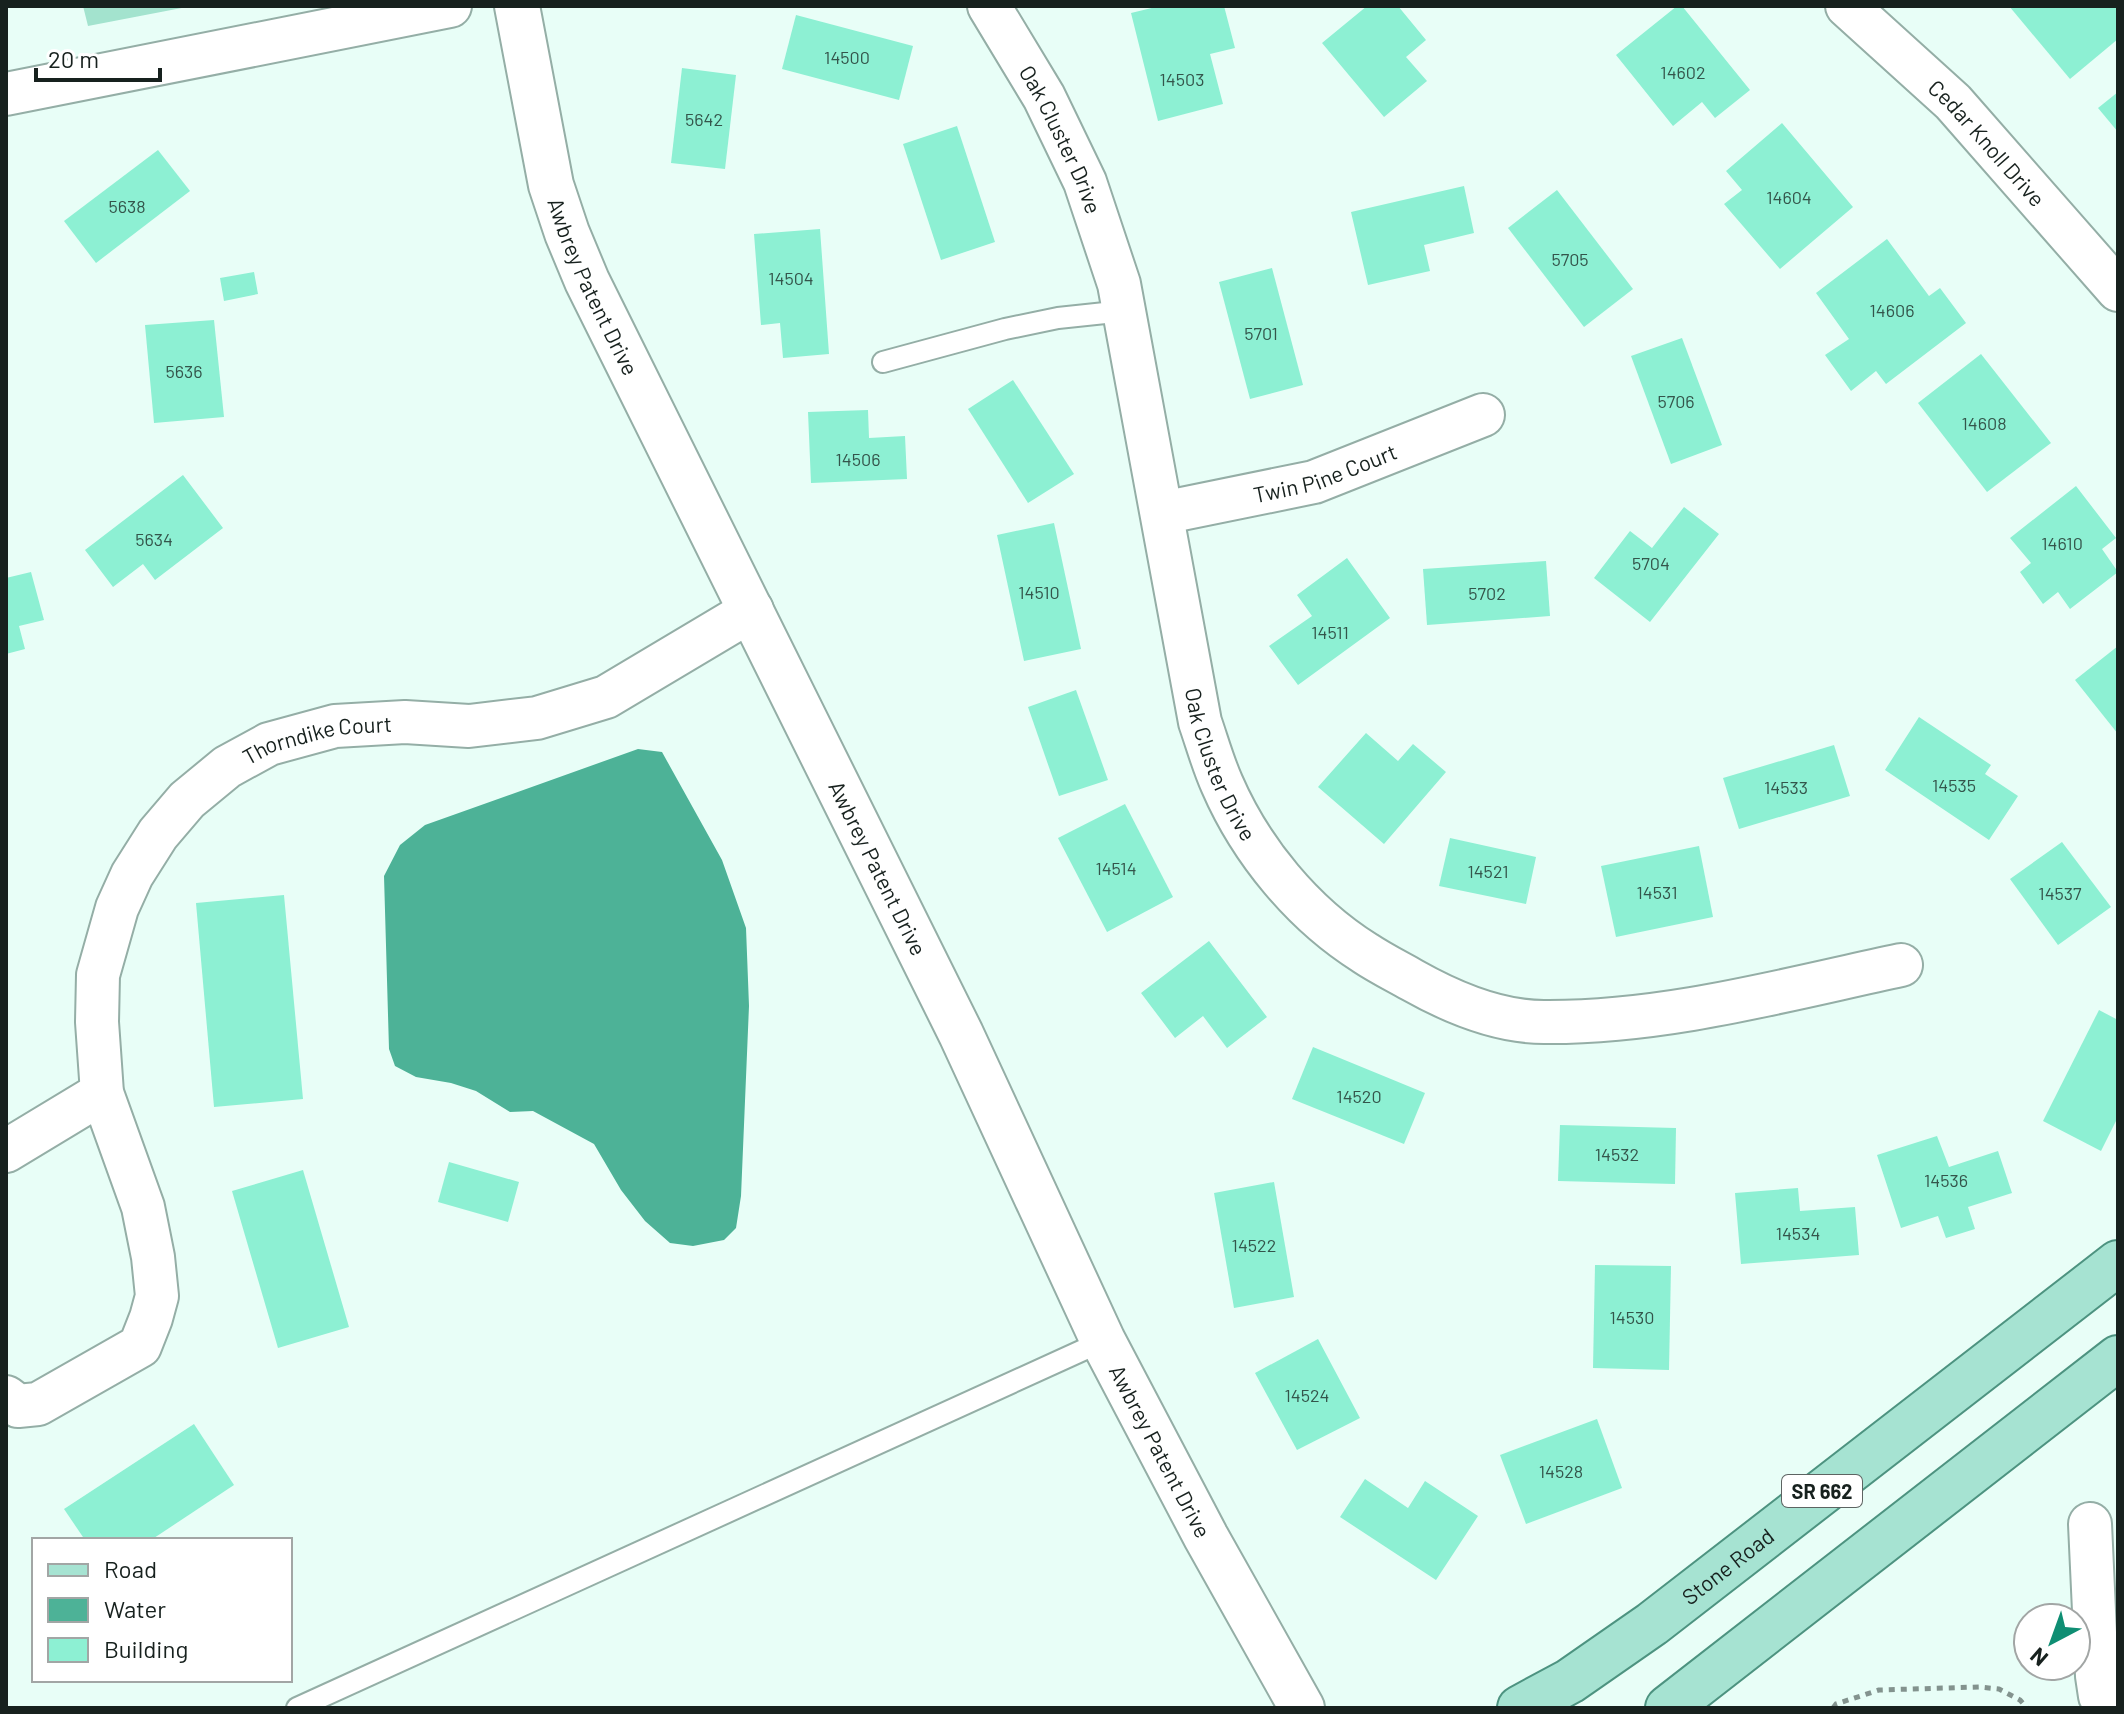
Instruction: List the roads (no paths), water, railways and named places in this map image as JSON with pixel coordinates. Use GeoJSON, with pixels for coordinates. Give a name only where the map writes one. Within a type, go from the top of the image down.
{"type":"FeatureCollection","features":[{"type":"Feature","properties":{"kind":"main road","name":"Stone Road"},"geometry":{"type":"LineString","coordinates":[[1520,1708],[1570,1681],[1652,1624],[2118,1263]]}},
{"type":"Feature","properties":{"kind":"main road"},"geometry":{"type":"LineString","coordinates":[[1668,1708],[2118,1358]]}},
{"type":"Feature","properties":{"kind":"street"},"geometry":{"type":"LineString","coordinates":[[6,94],[450,6]]}},
{"type":"Feature","properties":{"kind":"street","name":"Awbrey Patent Drive"},"geometry":{"type":"LineString","coordinates":[[517,6],[551,185],[587,281],[961,1034],[1103,1341],[1206,1537],[1302,1708]]}},
{"type":"Feature","properties":{"kind":"street","name":"Oak Cluster Drive"},"geometry":{"type":"LineString","coordinates":[[989,6],[1044,97],[1085,182],[1119,284],[1200,722],[1222,785],[1276,873],[1334,931],[1364,953],[1433,992],[1505,1018],[1542,1022],[1669,1014],[1901,965]]}},
{"type":"Feature","properties":{"kind":"street","name":"Cedar Knoll Drive"},"geometry":{"type":"LineString","coordinates":[[1847,6],[1953,102],[2118,290]]}},
{"type":"Feature","properties":{"kind":"street","name":"Twin Pine Court"},"geometry":{"type":"LineString","coordinates":[[1162,513],[1314,482],[1483,415]]}},
{"type":"Feature","properties":{"kind":"street","name":"Thorndike Court"},"geometry":{"type":"LineString","coordinates":[[6,1397],[18,1406],[38,1404],[140,1346],[151,1318],[157,1296],[143,1207],[102,1093],[97,1022],[98,975],[117,908],[132,875],[158,834],[187,800],[227,767],[269,744],[335,726],[405,722],[469,726],[537,718],[606,697],[752,610]]}},
{"type":"Feature","properties":{"kind":"street"},"geometry":{"type":"LineString","coordinates":[[6,1151],[102,1093]]}},
{"type":"Feature","properties":{"kind":"street"},"geometry":{"type":"LineString","coordinates":[[2090,1524],[2097,1676],[2100,1696],[2107,1708]]}},
{"type":"Feature","properties":{"kind":"lane"},"geometry":{"type":"LineString","coordinates":[[883,362],[1005,329],[1058,318],[1124,311]]}},
{"type":"Feature","properties":{"kind":"lane"},"geometry":{"type":"LineString","coordinates":[[297,1708],[1103,1341]]}},
{"type":"Feature","properties":{"kind":"water"},"geometry":{"type":"Polygon","coordinates":[[[638,749],[662,752],[722,860],[746,928],[749,1006],[741,1196],[736,1228],[724,1240],[693,1246],[670,1243],[645,1221],[621,1190],[594,1144],[533,1111],[510,1112],[476,1091],[416,1077],[395,1066],[389,1049],[384,876],[400,845],[425,825],[638,749]]]}}]}
